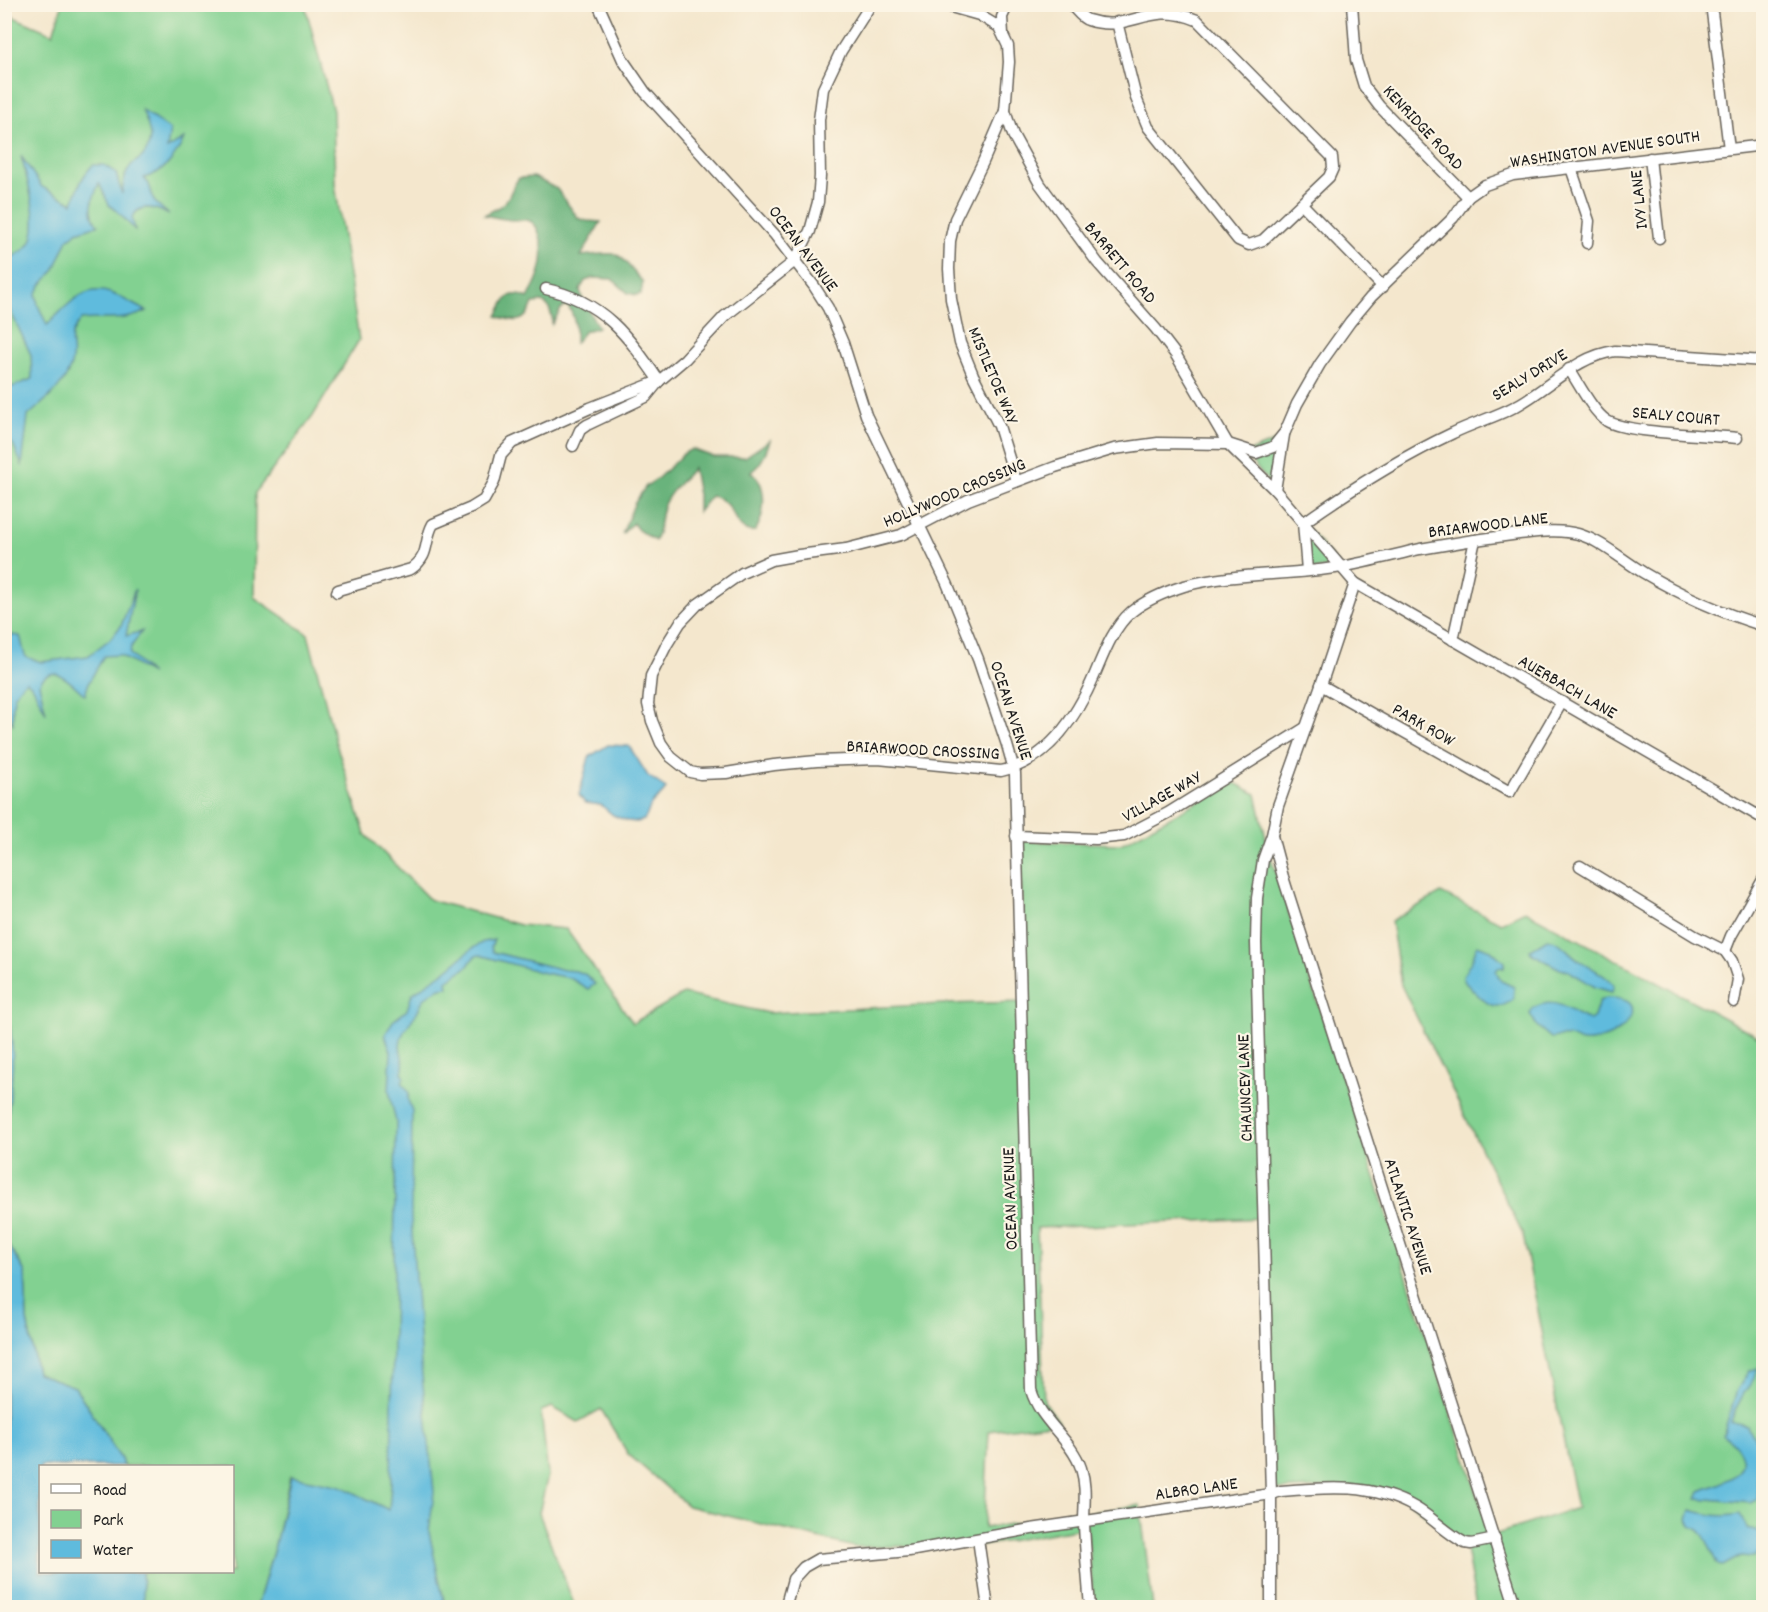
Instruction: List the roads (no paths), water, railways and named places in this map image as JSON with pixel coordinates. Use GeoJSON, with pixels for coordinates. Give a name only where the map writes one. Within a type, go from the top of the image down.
{"type":"FeatureCollection","features":[{"type":"Feature","properties":{"kind":"street","name":"OCEAN AVENUE"},"geometry":{"type":"LineString","coordinates":[[598,4],[623,60],[645,92],[744,199],[795,261],[828,308],[844,345],[866,415],[947,583],[978,660],[1014,768],[1031,1390],[1035,1404],[1081,1467],[1086,1495],[1084,1521],[1090,1608]]}},
{"type":"Feature","properties":{"kind":"street"},"geometry":{"type":"LineString","coordinates":[[573,446],[580,430],[587,425],[646,397],[724,316],[795,261],[810,231],[818,202],[819,120],[823,89],[841,51],[871,4]]}},
{"type":"Feature","properties":{"kind":"street"},"geometry":{"type":"LineString","coordinates":[[940,4],[964,10],[993,23],[1003,34]]}},
{"type":"Feature","properties":{"kind":"street"},"geometry":{"type":"LineString","coordinates":[[964,10],[981,4]]}},
{"type":"Feature","properties":{"kind":"street"},"geometry":{"type":"LineString","coordinates":[[1003,34],[1002,17],[1008,4]]}},
{"type":"Feature","properties":{"kind":"street"},"geometry":{"type":"LineString","coordinates":[[1070,4],[1088,20],[1117,22],[1149,9],[1160,8],[1176,9],[1197,20],[1332,158],[1334,168],[1329,177],[1263,240],[1249,245],[1238,240],[1148,127],[1136,98],[1117,22]]}},
{"type":"Feature","properties":{"kind":"street","name":"KENRIDGE ROAD"},"geometry":{"type":"LineString","coordinates":[[1352,4],[1356,60],[1364,86],[1379,106],[1468,196]]}},
{"type":"Feature","properties":{"kind":"street"},"geometry":{"type":"LineString","coordinates":[[1711,4],[1729,149]]}},
{"type":"Feature","properties":{"kind":"street","name":"BARRETT ROAD"},"geometry":{"type":"LineString","coordinates":[[1003,34],[1008,46],[1009,62],[1005,111],[1013,135],[1040,184],[1097,262],[1176,355],[1228,444],[1275,490],[1340,567]]}},
{"type":"Feature","properties":{"kind":"street","name":"MISTLETOE WAY"},"geometry":{"type":"LineString","coordinates":[[1005,111],[955,219],[950,241],[949,270],[951,299],[960,343],[999,426],[1016,481]]}},
{"type":"Feature","properties":{"kind":"street","name":"WASHINGTON AVENUE SOUTH"},"geometry":{"type":"LineString","coordinates":[[1275,490],[1285,432],[1297,404],[1320,364],[1350,322],[1453,218],[1468,196],[1485,185],[1513,175],[1764,145]]}},
{"type":"Feature","properties":{"kind":"street","name":"IVY LANE"},"geometry":{"type":"LineString","coordinates":[[1650,158],[1659,238]]}},
{"type":"Feature","properties":{"kind":"street"},"geometry":{"type":"LineString","coordinates":[[1570,168],[1589,221],[1587,243]]}},
{"type":"Feature","properties":{"kind":"street"},"geometry":{"type":"LineString","coordinates":[[1302,204],[1383,287]]}},
{"type":"Feature","properties":{"kind":"street"},"geometry":{"type":"LineString","coordinates":[[546,289],[573,298],[609,318],[630,339],[659,381]]}},
{"type":"Feature","properties":{"kind":"street","name":"SEALY DRIVE"},"geometry":{"type":"LineString","coordinates":[[1303,523],[1351,489],[1395,462],[1454,432],[1515,407],[1540,392],[1569,369],[1592,356],[1615,351],[1764,361]]}},
{"type":"Feature","properties":{"kind":"street","name":"SEALY COURT"},"geometry":{"type":"LineString","coordinates":[[1569,369],[1599,415],[1614,424],[1638,429],[1737,438]]}},
{"type":"Feature","properties":{"kind":"street"},"geometry":{"type":"LineString","coordinates":[[337,592],[411,568],[419,563],[427,550],[433,524],[471,508],[489,495],[501,455],[512,443],[590,408],[659,381]]}},
{"type":"Feature","properties":{"kind":"street","name":"WASHINGTON AVENUE SOUTH"},"geometry":{"type":"LineString","coordinates":[[1228,444],[1256,453],[1273,447],[1285,432]]}},
{"type":"Feature","properties":{"kind":"street","name":"HOLLYWOOD CROSSING"},"geometry":{"type":"LineString","coordinates":[[654,727],[648,704],[651,676],[667,644],[680,623],[710,594],[742,573],[771,560],[869,544],[901,535],[968,500],[1016,481],[1114,449],[1158,443],[1228,444]]}},
{"type":"Feature","properties":{"kind":"street"},"geometry":{"type":"LineString","coordinates":[[1303,523],[1307,570]]}},
{"type":"Feature","properties":{"kind":"street","name":"BRIARWOOD LANE"},"geometry":{"type":"LineString","coordinates":[[1340,567],[1474,540],[1540,532],[1569,532],[1580,534],[1603,546],[1644,573],[1700,602],[1764,626]]}},
{"type":"Feature","properties":{"kind":"street"},"geometry":{"type":"LineString","coordinates":[[1453,640],[1474,540]]}},
{"type":"Feature","properties":{"kind":"street"},"geometry":{"type":"LineString","coordinates":[[1340,567],[1355,582]]}},
{"type":"Feature","properties":{"kind":"street","name":"BRIARWOOD CROSSING"},"geometry":{"type":"LineString","coordinates":[[654,727],[671,757],[684,768],[700,774],[726,773],[817,761],[878,759],[984,770],[1001,771],[1014,768],[1030,760],[1054,740],[1070,722],[1087,693],[1108,644],[1119,625],[1133,611],[1156,596],[1185,586],[1234,577],[1340,567]]}},
{"type":"Feature","properties":{"kind":"street","name":"AUERBACH LANE"},"geometry":{"type":"LineString","coordinates":[[1355,582],[1764,819]]}},
{"type":"Feature","properties":{"kind":"street","name":"CHAUNCEY LANE"},"geometry":{"type":"LineString","coordinates":[[1271,1608],[1271,1494],[1256,943],[1259,881],[1278,806],[1355,582]]}},
{"type":"Feature","properties":{"kind":"street","name":"PARK ROW"},"geometry":{"type":"LineString","coordinates":[[1321,686],[1510,792],[1562,702]]}},
{"type":"Feature","properties":{"kind":"street","name":"VILLAGE WAY"},"geometry":{"type":"LineString","coordinates":[[1016,836],[1096,839],[1124,836],[1168,813],[1306,728]]}},
{"type":"Feature","properties":{"kind":"street","name":"ATLANTIC AVENUE"},"geometry":{"type":"LineString","coordinates":[[1272,835],[1283,877],[1516,1608]]}},
{"type":"Feature","properties":{"kind":"street"},"geometry":{"type":"LineString","coordinates":[[1580,866],[1695,936],[1725,951],[1732,961],[1738,979],[1734,1002]]}},
{"type":"Feature","properties":{"kind":"street"},"geometry":{"type":"LineString","coordinates":[[1725,951],[1764,878]]}},
{"type":"Feature","properties":{"kind":"street","name":"ALBRO LANE"},"geometry":{"type":"LineString","coordinates":[[785,1608],[793,1579],[804,1567],[818,1559],[888,1553],[1281,1491],[1340,1487],[1377,1491],[1415,1507],[1466,1544],[1495,1539]]}},
{"type":"Feature","properties":{"kind":"street"},"geometry":{"type":"LineString","coordinates":[[978,1539],[988,1608]]}},
{"type":"Feature","properties":{"kind":"water"},"geometry":{"type":"Polygon","coordinates":[[[142,110],[170,130],[167,149],[184,139],[164,168],[144,178],[149,184],[154,201],[169,215],[159,210],[144,208],[132,217],[135,230],[109,205],[99,183],[92,210],[98,225],[77,232],[68,239],[54,271],[36,294],[47,325],[75,299],[91,292],[110,293],[147,311],[122,318],[81,320],[73,333],[72,358],[68,373],[53,393],[28,416],[22,465],[13,444],[4,438],[5,387],[12,387],[32,379],[31,355],[5,299],[5,263],[27,247],[34,229],[30,189],[21,156],[42,187],[73,203],[83,178],[93,165],[104,165],[116,173],[122,194],[128,170],[146,152],[150,140],[149,128],[142,110]]]}},
{"type":"Feature","properties":{"kind":"water"},"geometry":{"type":"Polygon","coordinates":[[[135,589],[126,636],[142,631],[131,647],[130,654],[151,674],[120,655],[104,656],[89,682],[85,695],[62,676],[50,674],[44,677],[39,684],[46,713],[33,687],[26,681],[15,696],[13,725],[5,707],[5,640],[11,635],[20,636],[26,657],[41,662],[88,656],[110,639],[121,626],[135,589]]]}},
{"type":"Feature","properties":{"kind":"water"},"geometry":{"type":"Polygon","coordinates":[[[608,745],[629,746],[648,776],[666,788],[651,805],[644,820],[627,821],[613,815],[601,805],[585,803],[579,795],[589,757],[608,745]]]}},
{"type":"Feature","properties":{"kind":"water"},"geometry":{"type":"Polygon","coordinates":[[[1547,939],[1560,944],[1605,977],[1614,985],[1612,992],[1595,987],[1569,971],[1560,969],[1531,953],[1530,950],[1547,939]]]}},
{"type":"Feature","properties":{"kind":"water"},"geometry":{"type":"Polygon","coordinates":[[[494,940],[491,947],[493,952],[576,971],[586,975],[595,984],[588,989],[570,978],[479,955],[447,981],[448,987],[437,990],[425,998],[404,1031],[401,1040],[404,1077],[402,1082],[409,1093],[408,1100],[412,1111],[411,1217],[421,1365],[434,1492],[429,1532],[445,1607],[257,1607],[275,1545],[291,1476],[341,1486],[389,1510],[396,1122],[389,1091],[391,1051],[385,1035],[393,1021],[407,1010],[412,994],[473,948],[483,942],[494,940]]]}},
{"type":"Feature","properties":{"kind":"water"},"geometry":{"type":"Polygon","coordinates":[[[1477,945],[1491,950],[1504,962],[1504,968],[1499,967],[1496,971],[1501,981],[1514,987],[1513,999],[1502,1006],[1488,1003],[1464,981],[1463,976],[1477,945]]]}},
{"type":"Feature","properties":{"kind":"water"},"geometry":{"type":"Polygon","coordinates":[[[1606,998],[1629,1002],[1632,1015],[1620,1029],[1592,1042],[1581,1042],[1567,1037],[1551,1038],[1537,1026],[1530,1014],[1533,1008],[1550,1003],[1563,1006],[1590,1020],[1594,1017],[1599,1001],[1606,998]]]}},
{"type":"Feature","properties":{"kind":"water"},"geometry":{"type":"Polygon","coordinates":[[[5,1011],[12,1040],[13,1057],[5,1140],[5,1011]]]}},
{"type":"Feature","properties":{"kind":"water"},"geometry":{"type":"Polygon","coordinates":[[[5,1239],[25,1272],[27,1320],[37,1373],[75,1387],[123,1465],[39,1465],[39,1573],[142,1573],[144,1607],[5,1607],[5,1239]]]}},
{"type":"Feature","properties":{"kind":"water"},"geometry":{"type":"Polygon","coordinates":[[[1758,1368],[1731,1422],[1747,1425],[1751,1434],[1758,1441],[1763,1440],[1763,1476],[1757,1478],[1759,1499],[1751,1503],[1697,1498],[1700,1491],[1728,1480],[1740,1469],[1742,1458],[1740,1452],[1733,1442],[1723,1435],[1737,1390],[1749,1371],[1758,1368]]]}},
{"type":"Feature","properties":{"kind":"water"},"geometry":{"type":"Polygon","coordinates":[[[1691,1510],[1715,1515],[1740,1514],[1747,1528],[1763,1532],[1763,1549],[1754,1557],[1741,1556],[1723,1566],[1718,1565],[1702,1533],[1691,1526],[1688,1519],[1691,1510]]]}}]}
